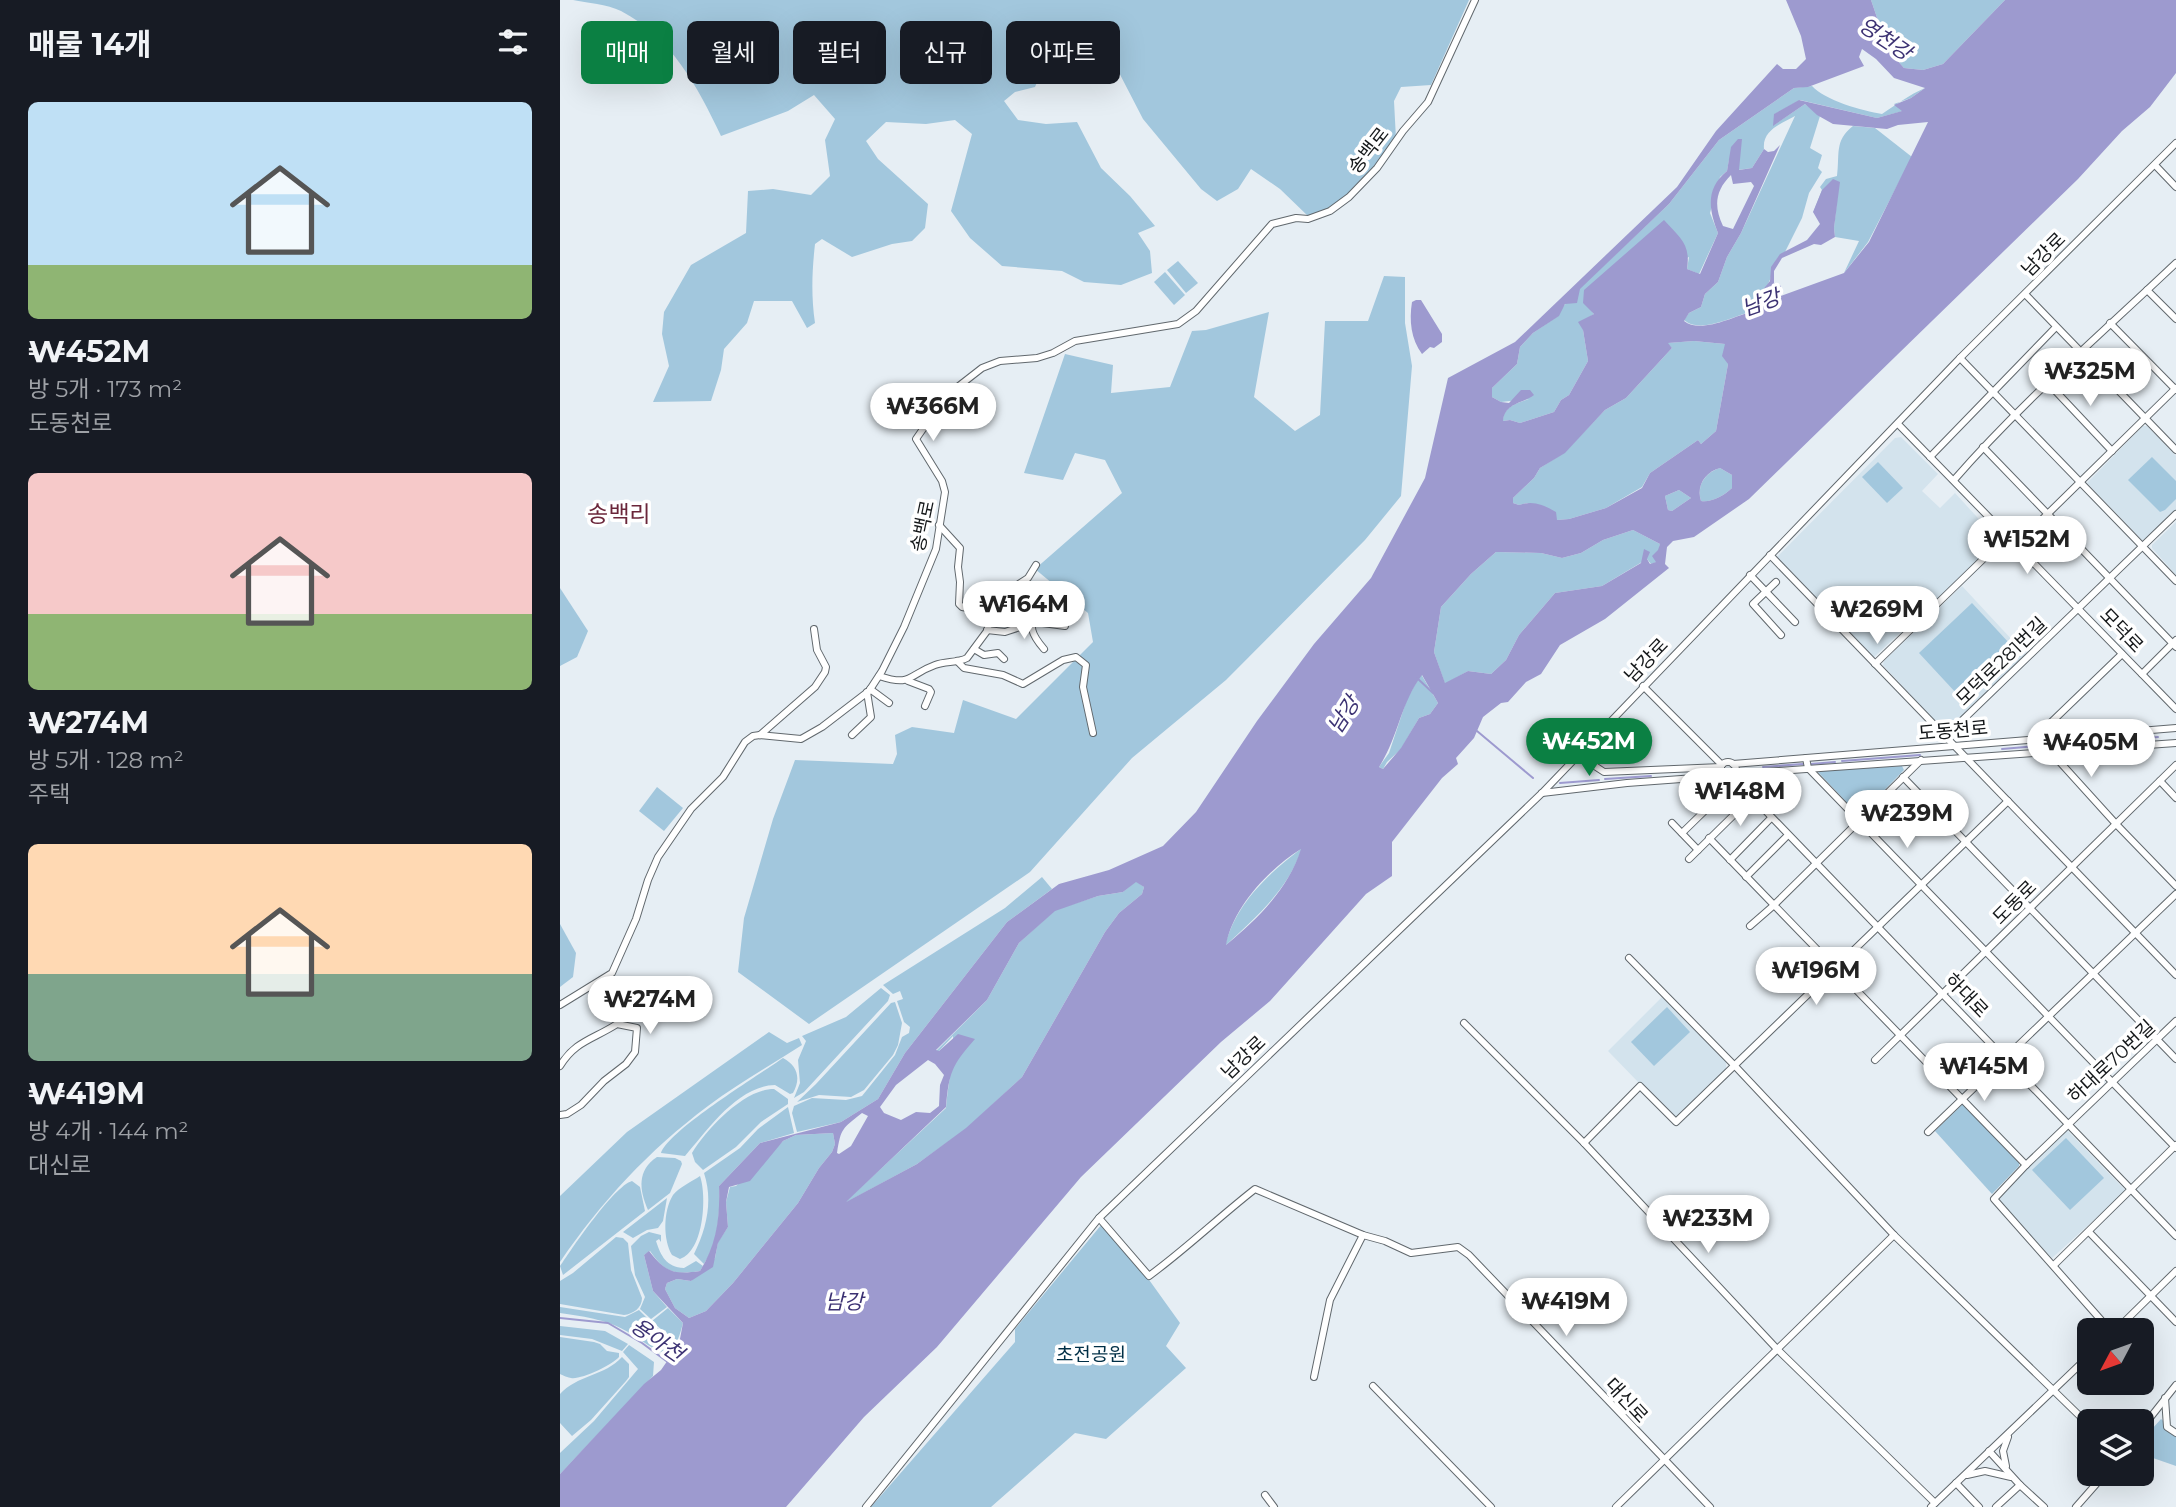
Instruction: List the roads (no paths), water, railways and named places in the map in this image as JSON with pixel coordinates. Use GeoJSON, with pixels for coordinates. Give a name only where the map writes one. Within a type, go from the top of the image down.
{"type":"FeatureCollection","features":[{"type":"Feature","properties":{"kind":"street","name":"송백로"},"geometry":{"type":"LineString","coordinates":[[760,735],[801,740],[869,690],[879,676],[904,627],[936,549],[945,487],[916,439],[946,396],[982,368],[993,363],[1037,358],[1054,353],[1075,341],[1178,324],[1196,311],[1272,224],[1296,218],[1308,219],[1330,211],[1349,197],[1377,168],[1428,102],[1475,0]]}},
{"type":"Feature","properties":{"kind":"street","name":"남강로"},"geometry":{"type":"LineString","coordinates":[[866,1507],[1099,1218],[1542,793],[1960,358],[2176,143]]}},
{"type":"Feature","properties":{"kind":"street"},"geometry":{"type":"LineString","coordinates":[[2155,165],[2176,187]]}},
{"type":"Feature","properties":{"kind":"street"},"geometry":{"type":"LineString","coordinates":[[1954,480],[1983,446],[2080,351],[2176,263]]}},
{"type":"Feature","properties":{"kind":"street"},"geometry":{"type":"LineString","coordinates":[[2147,290],[2176,319]]}},
{"type":"Feature","properties":{"kind":"street"},"geometry":{"type":"LineString","coordinates":[[2025,294],[2176,450]]}},
{"type":"Feature","properties":{"kind":"street"},"geometry":{"type":"LineString","coordinates":[[2016,545],[2176,389],[2110,323]]}},
{"type":"Feature","properties":{"kind":"street"},"geometry":{"type":"LineString","coordinates":[[1930,457],[2056,327]]}},
{"type":"Feature","properties":{"kind":"street"},"geometry":{"type":"LineString","coordinates":[[1960,358],[2176,581]]}},
{"type":"Feature","properties":{"kind":"street"},"geometry":{"type":"LineString","coordinates":[[2048,383],[2112,451]]}},
{"type":"Feature","properties":{"kind":"street","name":"모덕로"},"geometry":{"type":"LineString","coordinates":[[1898,424],[2176,709]]}},
{"type":"Feature","properties":{"kind":"street"},"geometry":{"type":"LineString","coordinates":[[1983,446],[2109,579],[2175,644],[2142,674]]}},
{"type":"Feature","properties":{"kind":"street","name":"모덕로281번길"},"geometry":{"type":"LineString","coordinates":[[1946,736],[2176,514]]}},
{"type":"Feature","properties":{"kind":"street"},"geometry":{"type":"LineString","coordinates":[[939,525],[960,548],[959,604],[979,610],[988,627],[1005,632],[1038,622],[1065,625]]}},
{"type":"Feature","properties":{"kind":"street"},"geometry":{"type":"LineString","coordinates":[[1875,664],[2007,536]]}},
{"type":"Feature","properties":{"kind":"street"},"geometry":{"type":"LineString","coordinates":[[1770,555],[2176,975]]}},
{"type":"Feature","properties":{"kind":"street"},"geometry":{"type":"LineString","coordinates":[[908,681],[932,666],[967,658],[988,627],[994,607],[1011,589],[1028,578],[1036,565]]}},
{"type":"Feature","properties":{"kind":"street"},"geometry":{"type":"LineString","coordinates":[[1750,575],[1795,622]]}},
{"type":"Feature","properties":{"kind":"street"},"geometry":{"type":"LineString","coordinates":[[1776,582],[1753,604],[1781,635]]}},
{"type":"Feature","properties":{"kind":"street"},"geometry":{"type":"LineString","coordinates":[[1039,592],[1036,595],[1037,606],[1030,625],[1032,634],[1044,649]]}},
{"type":"Feature","properties":{"kind":"street"},"geometry":{"type":"LineString","coordinates":[[560,1005],[612,972],[636,919],[658,857],[691,809],[723,777],[745,742],[760,735],[815,687],[825,673],[826,667],[817,650],[814,629]]}},
{"type":"Feature","properties":{"kind":"street"},"geometry":{"type":"LineString","coordinates":[[974,649],[984,655],[998,653],[1004,659]]}},
{"type":"Feature","properties":{"kind":"street"},"geometry":{"type":"LineString","coordinates":[[2122,653],[2039,734],[2039,739],[2047,751],[2176,886]]}},
{"type":"Feature","properties":{"kind":"street"},"geometry":{"type":"LineString","coordinates":[[957,661],[964,668],[1003,675],[1023,684],[1063,660],[1076,657],[1086,666],[1083,687],[1093,733]]}},
{"type":"Feature","properties":{"kind":"street"},"geometry":{"type":"LineString","coordinates":[[879,676],[908,681],[929,689],[931,692],[925,705]]}},
{"type":"Feature","properties":{"kind":"street"},"geometry":{"type":"LineString","coordinates":[[1643,686],[1721,766],[1722,776]]}},
{"type":"Feature","properties":{"kind":"street"},"geometry":{"type":"LineString","coordinates":[[869,690],[890,703]]}},
{"type":"Feature","properties":{"kind":"street"},"geometry":{"type":"LineString","coordinates":[[852,735],[871,717],[869,690]]}},
{"type":"Feature","properties":{"kind":"street","name":"도동천로"},"geometry":{"type":"LineString","coordinates":[[1733,764],[2176,728]]}},
{"type":"Feature","properties":{"kind":"street","name":"도동천로"},"geometry":{"type":"LineString","coordinates":[[1735,775],[1966,756],[2176,743]]}},
{"type":"Feature","properties":{"kind":"street"},"geometry":{"type":"LineString","coordinates":[[1938,747],[1943,754],[1941,758]]}},
{"type":"Feature","properties":{"kind":"street"},"geometry":{"type":"LineString","coordinates":[[1542,793],[1609,785],[1722,776],[1726,778],[1735,775],[1736,768],[1726,762],[1721,766],[1610,772],[1601,771],[1578,755]]}},
{"type":"Feature","properties":{"kind":"street"},"geometry":{"type":"LineString","coordinates":[[1842,755],[1838,761],[1844,765]]}},
{"type":"Feature","properties":{"kind":"street"},"geometry":{"type":"LineString","coordinates":[[1806,758],[1808,768],[2176,1146],[2054,1265],[2099,1318]]}},
{"type":"Feature","properties":{"kind":"street"},"geometry":{"type":"LineString","coordinates":[[1750,926],[1921,760]]}},
{"type":"Feature","properties":{"kind":"street","name":"도동로"},"geometry":{"type":"LineString","coordinates":[[1875,1060],[2176,765]]}},
{"type":"Feature","properties":{"kind":"street"},"geometry":{"type":"LineString","coordinates":[[1609,785],[1602,777],[1610,772]]}},
{"type":"Feature","properties":{"kind":"street","name":"하대로"},"geometry":{"type":"LineString","coordinates":[[1735,775],[1815,864],[1944,993],[2176,1236]]}},
{"type":"Feature","properties":{"kind":"street"},"geometry":{"type":"LineString","coordinates":[[1903,776],[2176,1059]]}},
{"type":"Feature","properties":{"kind":"street"},"geometry":{"type":"LineString","coordinates":[[2160,781],[2176,798]]}},
{"type":"Feature","properties":{"kind":"street"},"geometry":{"type":"LineString","coordinates":[[1682,833],[1723,793],[1739,809]]}},
{"type":"Feature","properties":{"kind":"street"},"geometry":{"type":"LineString","coordinates":[[1689,859],[1752,797]]}},
{"type":"Feature","properties":{"kind":"street"},"geometry":{"type":"LineString","coordinates":[[1584,1143],[1640,1086],[1676,1122],[2008,801]]}},
{"type":"Feature","properties":{"kind":"street"},"geometry":{"type":"LineString","coordinates":[[1730,860],[1771,818]]}},
{"type":"Feature","properties":{"kind":"street"},"geometry":{"type":"LineString","coordinates":[[1672,823],[1698,850]]}},
{"type":"Feature","properties":{"kind":"street"},"geometry":{"type":"LineString","coordinates":[[1746,877],[1788,835]]}},
{"type":"Feature","properties":{"kind":"street"},"geometry":{"type":"LineString","coordinates":[[1709,838],[2026,1165]]}},
{"type":"Feature","properties":{"kind":"street"},"geometry":{"type":"LineString","coordinates":[[1928,1132],[2176,894]]}},
{"type":"Feature","properties":{"kind":"street"},"geometry":{"type":"LineString","coordinates":[[1629,958],[1894,1235],[2077,1413]]}},
{"type":"Feature","properties":{"kind":"street","name":"하대로70번길"},"geometry":{"type":"LineString","coordinates":[[2054,1265],[1994,1199],[2068,1123],[2176,1021]]}},
{"type":"Feature","properties":{"kind":"street"},"geometry":{"type":"LineString","coordinates":[[1464,1023],[1584,1143],[1777,1349],[1933,1505],[2077,1367]]}},
{"type":"Feature","properties":{"kind":"street"},"geometry":{"type":"LineString","coordinates":[[560,1066],[571,1050],[617,1024],[638,1028],[635,1052],[626,1064],[604,1081],[581,1105],[567,1114],[560,1115]]}},
{"type":"Feature","properties":{"kind":"street"},"geometry":{"type":"LineString","coordinates":[[1099,1218],[1149,1276],[1178,1255],[1255,1189],[1363,1235],[1330,1300],[1314,1377]]}},
{"type":"Feature","properties":{"kind":"street"},"geometry":{"type":"LineString","coordinates":[[2089,1232],[2176,1322]]}},
{"type":"Feature","properties":{"kind":"street","name":"대신로"},"geometry":{"type":"LineString","coordinates":[[1363,1235],[1385,1241],[1411,1253],[1458,1247],[1469,1255],[1663,1461],[1710,1507]]}},
{"type":"Feature","properties":{"kind":"street"},"geometry":{"type":"LineString","coordinates":[[1616,1507],[1894,1235]]}},
{"type":"Feature","properties":{"kind":"street"},"geometry":{"type":"LineString","coordinates":[[2129,1318],[2176,1272]]}},
{"type":"Feature","properties":{"kind":"street"},"geometry":{"type":"LineString","coordinates":[[2154,1412],[2176,1385]]}},
{"type":"Feature","properties":{"kind":"street"},"geometry":{"type":"LineString","coordinates":[[1373,1386],[1492,1507]]}},
{"type":"Feature","properties":{"kind":"street"},"geometry":{"type":"LineString","coordinates":[[2165,1398],[2167,1427],[2176,1433]]}},
{"type":"Feature","properties":{"kind":"street"},"geometry":{"type":"LineString","coordinates":[[2013,1477],[2004,1463],[2003,1451],[2005,1441],[2016,1427]]}},
{"type":"Feature","properties":{"kind":"street"},"geometry":{"type":"LineString","coordinates":[[1989,1451],[2020,1485],[2045,1507]]}},
{"type":"Feature","properties":{"kind":"street"},"geometry":{"type":"LineString","coordinates":[[1965,1475],[1985,1471],[2013,1477]]}},
{"type":"Feature","properties":{"kind":"street"},"geometry":{"type":"LineString","coordinates":[[1956,1483],[1979,1507]]}},
{"type":"Feature","properties":{"kind":"street"},"geometry":{"type":"LineString","coordinates":[[1996,1507],[2020,1485]]}},
{"type":"Feature","properties":{"kind":"street"},"geometry":{"type":"LineString","coordinates":[[2076,1507],[2094,1486]]}},
{"type":"Feature","properties":{"kind":"street"},"geometry":{"type":"LineString","coordinates":[[1265,1495],[1274,1507]]}},
{"type":"Feature","properties":{"kind":"water","name":"남강"},"geometry":{"type":"Polygon","coordinates":[[[1786,0],[1871,0],[1888,50],[1904,68],[1923,70],[1943,64],[2005,0],[2176,0],[2176,73],[2150,107],[2122,131],[2078,179],[1749,499],[1694,537],[1673,541],[1667,547],[1665,564],[1669,568],[1605,619],[1560,645],[1541,674],[1526,682],[1508,702],[1501,703],[1483,717],[1474,738],[1456,758],[1458,764],[1442,778],[1392,842],[1392,876],[1366,894],[1270,1001],[1221,1042],[1081,1177],[937,1347],[864,1417],[786,1507],[560,1507],[560,1474],[644,1384],[661,1370],[679,1344],[683,1323],[653,1291],[644,1255],[649,1251],[665,1268],[677,1272],[700,1271],[716,1230],[719,1186],[760,1143],[841,1122],[878,1099],[905,1053],[1007,922],[1059,884],[1109,870],[1163,846],[1196,812],[1257,721],[1314,644],[1371,578],[1425,478],[1448,378],[1515,342],[1677,187],[1716,131],[1777,64],[1783,69],[1796,69],[1806,59],[1801,36],[1786,0]],[[1862,49],[1859,57],[1864,66],[1808,87],[1794,88],[1719,140],[1669,204],[1580,289],[1577,303],[1565,304],[1559,316],[1533,333],[1520,347],[1517,364],[1492,388],[1492,397],[1509,403],[1521,390],[1530,390],[1534,395],[1511,407],[1504,415],[1503,421],[1520,423],[1554,412],[1561,400],[1569,395],[1588,361],[1583,330],[1578,322],[1594,314],[1583,303],[1584,290],[1664,220],[1686,247],[1687,269],[1700,274],[1718,233],[1711,208],[1712,192],[1727,171],[1731,147],[1738,139],[1742,139],[1739,170],[1752,168],[1764,149],[1768,152],[1774,151],[1780,145],[1741,233],[1727,257],[1718,282],[1705,294],[1701,307],[1689,313],[1684,321],[1691,325],[1707,325],[1750,312],[1757,297],[1770,281],[1771,267],[1780,254],[1807,240],[1820,224],[1813,212],[1822,190],[1833,179],[1840,182],[1835,237],[1821,245],[1814,244],[1782,258],[1774,271],[1774,283],[1781,286],[1767,301],[1844,273],[1869,242],[1928,122],[1887,129],[1833,124],[1805,104],[1773,126],[1774,114],[1799,100],[1877,118],[1902,111],[1894,105],[1925,88],[1894,78],[1862,49]],[[1731,175],[1722,186],[1718,211],[1723,226],[1733,229],[1754,186],[1751,182],[1733,184],[1731,175]],[[1694,341],[1668,343],[1672,348],[1626,398],[1605,410],[1565,453],[1540,468],[1534,478],[1513,498],[1513,503],[1543,505],[1556,512],[1557,520],[1606,508],[1642,488],[1650,473],[1698,440],[1701,444],[1716,431],[1728,364],[1722,356],[1725,344],[1694,341]],[[1720,468],[1710,473],[1701,485],[1701,501],[1718,498],[1732,488],[1732,475],[1720,468]],[[1679,490],[1665,496],[1668,510],[1672,511],[1691,498],[1679,490]],[[1633,530],[1603,540],[1581,553],[1562,558],[1541,553],[1496,552],[1471,574],[1441,607],[1434,652],[1445,683],[1468,671],[1491,674],[1506,660],[1519,635],[1555,593],[1602,586],[1641,563],[1644,549],[1650,552],[1647,559],[1650,564],[1656,562],[1652,556],[1660,544],[1633,530]],[[1422,675],[1409,697],[1379,767],[1383,769],[1401,748],[1419,718],[1430,714],[1438,703],[1422,675]],[[1301,849],[1265,878],[1236,917],[1226,945],[1271,902],[1289,877],[1301,849]],[[1136,882],[1123,892],[1098,896],[1055,911],[1019,943],[987,1000],[936,1050],[939,1051],[958,1034],[975,1039],[953,1070],[946,1107],[846,1202],[917,1164],[966,1128],[1022,1077],[1105,932],[1119,913],[1142,894],[1144,887],[1136,882]],[[928,1060],[896,1085],[880,1107],[884,1113],[901,1120],[916,1112],[930,1113],[939,1106],[940,1085],[944,1075],[928,1060]],[[862,1113],[846,1126],[840,1138],[839,1154],[851,1146],[868,1116],[862,1113]],[[833,1133],[796,1135],[783,1141],[750,1181],[729,1187],[726,1202],[728,1227],[718,1243],[713,1267],[691,1281],[677,1279],[667,1283],[665,1289],[675,1308],[689,1318],[706,1311],[733,1283],[798,1203],[832,1152],[835,1144],[833,1133]]]}},
{"type":"Feature","properties":{"kind":"water"},"geometry":{"type":"Polygon","coordinates":[[[1421,300],[1442,334],[1442,342],[1422,354],[1415,342],[1411,323],[1412,302],[1421,300]]]}},
{"type":"Feature","properties":{"kind":"waterway"},"geometry":{"type":"LineString","coordinates":[[1417,678],[1433,693]]}},
{"type":"Feature","properties":{"kind":"waterway"},"geometry":{"type":"LineString","coordinates":[[1477,731],[1533,778]]}},
{"type":"Feature","properties":{"kind":"waterway"},"geometry":{"type":"LineString","coordinates":[[2056,745],[2158,737]]}},
{"type":"Feature","properties":{"kind":"waterway"},"geometry":{"type":"LineString","coordinates":[[2002,749],[2036,746]]}},
{"type":"Feature","properties":{"kind":"waterway"},"geometry":{"type":"LineString","coordinates":[[1842,761],[1920,755]]}},
{"type":"Feature","properties":{"kind":"waterway"},"geometry":{"type":"LineString","coordinates":[[1811,764],[1835,762]]}},
{"type":"Feature","properties":{"kind":"waterway"},"geometry":{"type":"LineString","coordinates":[[1763,767],[1803,764]]}},
{"type":"Feature","properties":{"kind":"waterway"},"geometry":{"type":"LineString","coordinates":[[1605,779],[1651,776]]}},
{"type":"Feature","properties":{"kind":"waterway"},"geometry":{"type":"LineString","coordinates":[[1560,783],[1599,780]]}},
{"type":"Feature","properties":{"kind":"waterway","name":"용아천"},"geometry":{"type":"LineString","coordinates":[[560,1318],[608,1323],[669,1363]]}},
{"type":"Feature","properties":{"kind":"district","name":"송백리"},"geometry":{"type":"Point","coordinates":[619,514]}},
{"type":"Feature","properties":{"kind":"water label","name":"영천강"},"geometry":{"type":"Point","coordinates":[1885,39]}},
{"type":"Feature","properties":{"kind":"park label","name":"초전공원"},"geometry":{"type":"Point","coordinates":[1091,1354]}}]}
